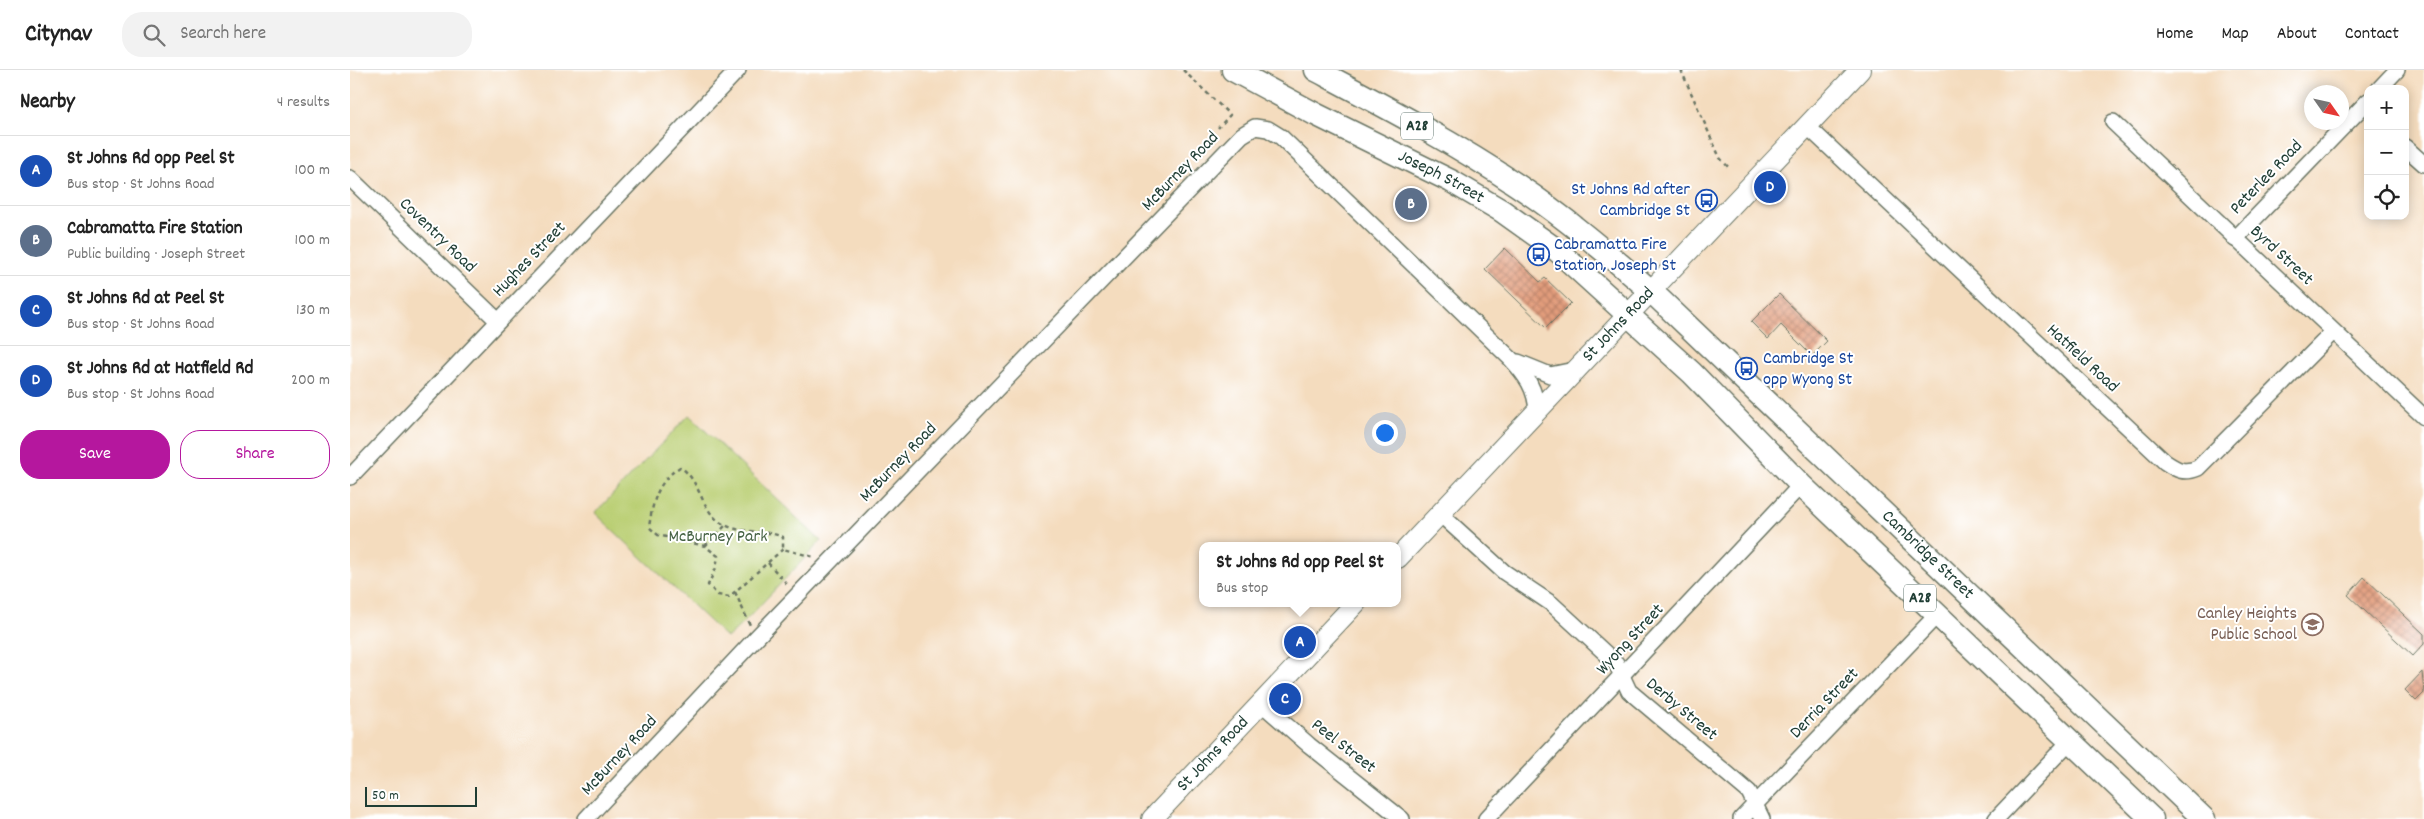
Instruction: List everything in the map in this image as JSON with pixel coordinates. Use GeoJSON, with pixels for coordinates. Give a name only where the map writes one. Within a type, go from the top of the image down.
{"type":"FeatureCollection","features":[{"type":"Feature","properties":{"kind":"highway","name":"Joseph Street"},"geometry":{"type":"LineString","coordinates":[[1233,70],[1315,114],[1451,181],[1502,211],[1558,251],[1629,315]]}},
{"type":"Feature","properties":{"kind":"highway","name":"Joseph Street"},"geometry":{"type":"LineString","coordinates":[[1316,70],[1476,159],[1517,185],[1573,224],[1651,291]]}},
{"type":"Feature","properties":{"kind":"highway","name":"Cambridge Street"},"geometry":{"type":"LineString","coordinates":[[1651,291],[2204,819]]}},
{"type":"Feature","properties":{"kind":"highway","name":"A28"},"geometry":{"type":"LineString","coordinates":[[1629,315],[1692,373],[1801,485],[2152,819]]}},
{"type":"Feature","properties":{"kind":"main road","name":"St Johns Road"},"geometry":{"type":"LineString","coordinates":[[1401,555],[1860,70]]}},
{"type":"Feature","properties":{"kind":"main road","name":"St Johns Road"},"geometry":{"type":"LineString","coordinates":[[1152,819],[1352,607]]}},
{"type":"Feature","properties":{"kind":"street","name":"Hughes Street"},"geometry":{"type":"LineString","coordinates":[[350,477],[738,70]]}},
{"type":"Feature","properties":{"kind":"street"},"geometry":{"type":"LineString","coordinates":[[2383,85],[2397,70]]}},
{"type":"Feature","properties":{"kind":"street","name":"Peterlee Road"},"geometry":{"type":"LineString","coordinates":[[2235,239],[2364,108]]}},
{"type":"Feature","properties":{"kind":"street","name":"Byrd Street"},"geometry":{"type":"LineString","coordinates":[[2113,122],[2424,417]]}},
{"type":"Feature","properties":{"kind":"street","name":"Hatfield Road"},"geometry":{"type":"LineString","coordinates":[[1807,126],[2165,462],[2177,471],[2189,472],[2198,468],[2334,332]]}},
{"type":"Feature","properties":{"kind":"street","name":"McBurney Road"},"geometry":{"type":"LineString","coordinates":[[586,819],[756,638],[1242,135],[1255,127],[1268,129],[1280,137],[1510,358]]}},
{"type":"Feature","properties":{"kind":"street"},"geometry":{"type":"LineString","coordinates":[[2409,151],[2424,164]]}},
{"type":"Feature","properties":{"kind":"street","name":"Coventry Road"},"geometry":{"type":"LineString","coordinates":[[350,178],[498,321]]}},
{"type":"Feature","properties":{"kind":"street"},"geometry":{"type":"LineString","coordinates":[[1510,358],[1533,370],[1550,375],[1579,368]]}},
{"type":"Feature","properties":{"kind":"street"},"geometry":{"type":"LineString","coordinates":[[1510,358],[1527,376],[1537,398],[1537,412]]}},
{"type":"Feature","properties":{"kind":"street","name":"Wyong Street"},"geometry":{"type":"LineString","coordinates":[[1486,819],[1801,485]]}},
{"type":"Feature","properties":{"kind":"street","name":"Derby Street"},"geometry":{"type":"LineString","coordinates":[[1439,513],[1504,572],[1552,604],[1616,663],[1629,691],[1749,792],[1762,819]]}},
{"type":"Feature","properties":{"kind":"street","name":"Derria Street"},"geometry":{"type":"LineString","coordinates":[[1741,819],[1937,615]]}},
{"type":"Feature","properties":{"kind":"street","name":"Peel Street"},"geometry":{"type":"LineString","coordinates":[[1262,704],[1309,745],[1402,819]]}},
{"type":"Feature","properties":{"kind":"street"},"geometry":{"type":"LineString","coordinates":[[1996,819],[2070,741]]}},
{"type":"Feature","properties":{"kind":"path"},"geometry":{"type":"LineString","coordinates":[[1183,70],[1230,115],[1218,128]]}},
{"type":"Feature","properties":{"kind":"path"},"geometry":{"type":"LineString","coordinates":[[1681,70],[1720,158],[1730,170]]}},
{"type":"Feature","properties":{"kind":"path"},"geometry":{"type":"LineString","coordinates":[[680,467],[689,472],[710,514],[725,526],[772,532],[782,537],[783,549],[730,597],[718,595],[708,585],[716,568],[718,556],[705,546],[658,535],[649,527],[653,500],[670,474],[680,467]]}},
{"type":"Feature","properties":{"kind":"path"},"geometry":{"type":"LineString","coordinates":[[705,546],[725,526]]}},
{"type":"Feature","properties":{"kind":"path"},"geometry":{"type":"LineString","coordinates":[[783,549],[830,562]]}},
{"type":"Feature","properties":{"kind":"path"},"geometry":{"type":"LineString","coordinates":[[768,563],[798,595]]}},
{"type":"Feature","properties":{"kind":"path"},"geometry":{"type":"LineString","coordinates":[[734,592],[756,638]]}},
{"type":"Feature","properties":{"kind":"green space","name":"McBurney Park"},"geometry":{"type":"Polygon","coordinates":[[[689,415],[821,541],[727,638],[595,513],[689,415]]]}},
{"type":"Feature","properties":{"kind":"building"},"geometry":{"type":"Polygon","coordinates":[[[1505,248],[1540,282],[1545,278],[1571,303],[1546,328],[1485,269],[1505,248]]]}},
{"type":"Feature","properties":{"kind":"building"},"geometry":{"type":"Polygon","coordinates":[[[1779,294],[1827,341],[1812,356],[1781,325],[1768,339],[1751,322],[1779,294]]]}},
{"type":"Feature","properties":{"kind":"building"},"geometry":{"type":"Polygon","coordinates":[[[2364,577],[2424,634],[2424,644],[2413,656],[2348,595],[2364,577]]]}},
{"type":"Feature","properties":{"kind":"building"},"geometry":{"type":"Polygon","coordinates":[[[2422,672],[2424,693],[2416,701],[2405,690],[2422,672]]]}},
{"type":"Feature","properties":{"kind":"place","name":"St Johns Rd at Hatfield Rd"},"geometry":{"type":"Point","coordinates":[1770,187]}},
{"type":"Feature","properties":{"kind":"place","name":"St Johns Rd after Cambridge St"},"geometry":{"type":"Point","coordinates":[1706,200]}},
{"type":"Feature","properties":{"kind":"place","name":"Cabramatta Fire Station"},"geometry":{"type":"Point","coordinates":[1411,204]}},
{"type":"Feature","properties":{"kind":"place","name":"Cabramatta Fire Station, Joseph St"},"geometry":{"type":"Point","coordinates":[1538,255]}},
{"type":"Feature","properties":{"kind":"place","name":"Cambridge St opp Wyong St"},"geometry":{"type":"Point","coordinates":[1747,369]}},
{"type":"Feature","properties":{"kind":"place","name":"Canley Heights Public School"},"geometry":{"type":"Point","coordinates":[2313,624]}},
{"type":"Feature","properties":{"kind":"place","name":"St Johns Rd opp Peel St"},"geometry":{"type":"Point","coordinates":[1300,642]}},
{"type":"Feature","properties":{"kind":"place","name":"St Johns Rd at Peel St"},"geometry":{"type":"Point","coordinates":[1285,699]}}]}
